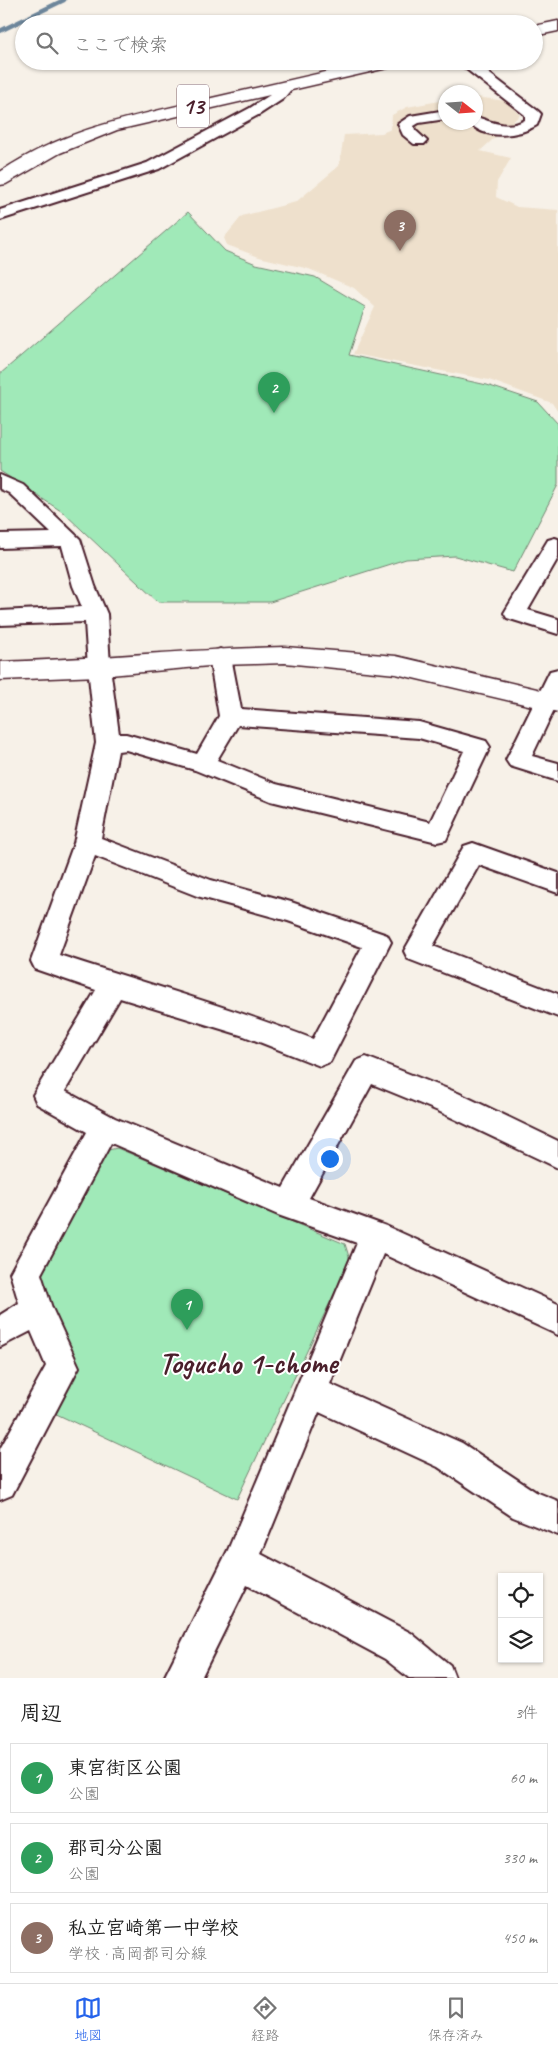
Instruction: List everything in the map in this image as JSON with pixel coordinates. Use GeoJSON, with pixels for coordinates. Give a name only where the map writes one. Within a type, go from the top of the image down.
{"type":"FeatureCollection","features":[{"type":"Feature","properties":{"kind":"main road"},"geometry":{"type":"LineString","coordinates":[[543,29],[558,26]]}},
{"type":"Feature","properties":{"kind":"main road","name":"13"},"geometry":{"type":"LineString","coordinates":[[0,180],[15,169],[48,151],[77,138],[112,126],[357,70]]}},
{"type":"Feature","properties":{"kind":"main road"},"geometry":{"type":"LineString","coordinates":[[0,671],[99,667],[220,657],[285,655],[396,665],[552,702]]}},
{"type":"Feature","properties":{"kind":"street"},"geometry":{"type":"LineString","coordinates":[[475,70],[533,114],[532,122],[514,129],[494,128],[483,124]]}},
{"type":"Feature","properties":{"kind":"street"},"geometry":{"type":"LineString","coordinates":[[0,215],[153,166],[255,112],[278,96],[287,86]]}},
{"type":"Feature","properties":{"kind":"street"},"geometry":{"type":"LineString","coordinates":[[419,141],[408,132],[406,124],[415,119],[438,115]]}},
{"type":"Feature","properties":{"kind":"street"},"geometry":{"type":"LineString","coordinates":[[0,481],[16,489],[70,539],[84,586],[96,614],[99,667],[108,743],[87,843],[44,961],[157,999],[250,1026],[320,1054],[378,942],[290,912],[206,889],[87,843]]}},
{"type":"Feature","properties":{"kind":"street"},"geometry":{"type":"LineString","coordinates":[[0,541],[70,539]]}},
{"type":"Feature","properties":{"kind":"street"},"geometry":{"type":"LineString","coordinates":[[558,546],[555,545],[515,613],[558,627]]}},
{"type":"Feature","properties":{"kind":"street"},"geometry":{"type":"LineString","coordinates":[[0,618],[96,614]]}},
{"type":"Feature","properties":{"kind":"street"},"geometry":{"type":"LineString","coordinates":[[203,764],[231,716],[220,657]]}},
{"type":"Feature","properties":{"kind":"street"},"geometry":{"type":"LineString","coordinates":[[558,677],[552,702],[518,760],[558,772]]}},
{"type":"Feature","properties":{"kind":"street"},"geometry":{"type":"LineString","coordinates":[[108,743],[126,742],[203,764],[270,792],[437,833],[478,747],[419,730],[231,716]]}},
{"type":"Feature","properties":{"kind":"street"},"geometry":{"type":"LineString","coordinates":[[558,883],[473,853],[418,951],[558,1006]]}},
{"type":"Feature","properties":{"kind":"street"},"geometry":{"type":"LineString","coordinates":[[114,984],[47,1096],[105,1127],[289,1205],[374,1236],[558,1320]]}},
{"type":"Feature","properties":{"kind":"street"},"geometry":{"type":"LineString","coordinates":[[289,1205],[366,1069],[448,1102],[558,1155]]}},
{"type":"Feature","properties":{"kind":"street"},"geometry":{"type":"LineString","coordinates":[[0,1483],[63,1367],[37,1310],[26,1273],[105,1127]]}},
{"type":"Feature","properties":{"kind":"street"},"geometry":{"type":"LineString","coordinates":[[182,1678],[240,1562],[374,1236]]}},
{"type":"Feature","properties":{"kind":"street"},"geometry":{"type":"LineString","coordinates":[[0,1332],[37,1310]]}},
{"type":"Feature","properties":{"kind":"street"},"geometry":{"type":"LineString","coordinates":[[310,1391],[450,1455],[525,1505],[558,1518]]}},
{"type":"Feature","properties":{"kind":"street"},"geometry":{"type":"LineString","coordinates":[[240,1562],[398,1646],[437,1678]]}},
{"type":"Feature","properties":{"kind":"shaded area"},"geometry":{"type":"Polygon","coordinates":[[[483,98],[506,101],[520,115],[480,151],[511,158],[497,182],[496,197],[517,207],[558,210],[558,412],[552,403],[489,380],[353,354],[375,307],[354,288],[309,269],[259,257],[227,245],[224,238],[242,216],[296,202],[339,166],[344,135],[382,133],[391,129],[392,115],[407,107],[438,101],[438,130],[483,130],[483,98]]]}},
{"type":"Feature","properties":{"kind":"green space"},"geometry":{"type":"Polygon","coordinates":[[[188,212],[225,251],[256,264],[315,277],[365,307],[349,355],[487,385],[538,402],[558,424],[558,485],[513,572],[455,556],[406,559],[270,602],[158,602],[64,513],[0,471],[0,374],[188,212]]]}},
{"type":"Feature","properties":{"kind":"green space"},"geometry":{"type":"Polygon","coordinates":[[[117,1148],[345,1244],[350,1260],[237,1499],[50,1411],[72,1367],[36,1278],[104,1151],[117,1148]]]}},
{"type":"Feature","properties":{"kind":"waterway"},"geometry":{"type":"LineString","coordinates":[[33,15],[64,0]]}},
{"type":"Feature","properties":{"kind":"waterway"},"geometry":{"type":"LineString","coordinates":[[0,31],[15,24]]}},
{"type":"Feature","properties":{"kind":"place","name":"私立宮崎第一中学校"},"geometry":{"type":"Point","coordinates":[400,251]}},
{"type":"Feature","properties":{"kind":"place","name":"郡司分公園"},"geometry":{"type":"Point","coordinates":[274,413]}},
{"type":"Feature","properties":{"kind":"place","name":"東宮街区公園"},"geometry":{"type":"Point","coordinates":[187,1330]}},
{"type":"Feature","properties":{"kind":"district","name":"Togucho 1-chome"},"geometry":{"type":"Point","coordinates":[248,1362]}}]}
